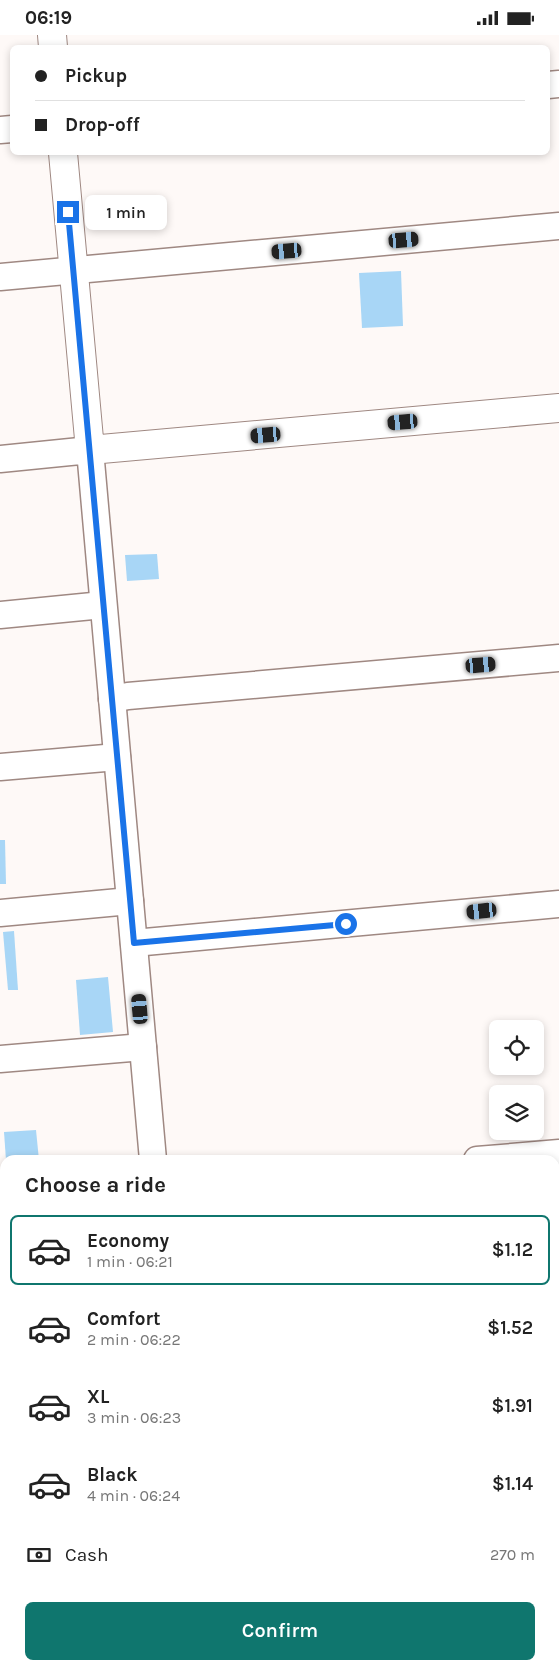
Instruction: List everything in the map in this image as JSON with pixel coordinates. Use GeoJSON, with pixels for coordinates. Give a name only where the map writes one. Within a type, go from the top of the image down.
{"type":"FeatureCollection","features":[{"type":"Feature","properties":{"kind":"street"},"geometry":{"type":"LineString","coordinates":[[62,155],[153,1155]]}},
{"type":"Feature","properties":{"kind":"street"},"geometry":{"type":"LineString","coordinates":[[0,277],[559,226]]}},
{"type":"Feature","properties":{"kind":"street"},"geometry":{"type":"LineString","coordinates":[[0,459],[559,408]]}},
{"type":"Feature","properties":{"kind":"street"},"geometry":{"type":"LineString","coordinates":[[0,615],[104,605]]}},
{"type":"Feature","properties":{"kind":"street"},"geometry":{"type":"LineString","coordinates":[[112,699],[128,696],[559,658]]}},
{"type":"Feature","properties":{"kind":"street"},"geometry":{"type":"LineString","coordinates":[[0,767],[117,757]]}},
{"type":"Feature","properties":{"kind":"street"},"geometry":{"type":"LineString","coordinates":[[0,913],[130,901]]}},
{"type":"Feature","properties":{"kind":"street"},"geometry":{"type":"LineString","coordinates":[[134,943],[559,904]]}},
{"type":"Feature","properties":{"kind":"street"},"geometry":{"type":"LineString","coordinates":[[0,1059],[143,1047]]}},
{"type":"Feature","properties":{"kind":"street"},"geometry":{"type":"LineString","coordinates":[[536,1155],[559,1153]]}},
{"type":"Feature","properties":{"kind":"building"},"geometry":{"type":"Polygon","coordinates":[[[401,271],[403,326],[362,328],[359,273],[401,271]]]}},
{"type":"Feature","properties":{"kind":"building"},"geometry":{"type":"Polygon","coordinates":[[[157,554],[159,579],[127,581],[125,555],[157,554]]]}},
{"type":"Feature","properties":{"kind":"building"},"geometry":{"type":"Polygon","coordinates":[[[0,840],[5,840],[6,884],[0,884],[0,840]]]}},
{"type":"Feature","properties":{"kind":"building"},"geometry":{"type":"Polygon","coordinates":[[[14,931],[18,990],[8,990],[3,932],[14,931]]]}},
{"type":"Feature","properties":{"kind":"building"},"geometry":{"type":"Polygon","coordinates":[[[108,977],[113,1032],[80,1035],[76,980],[108,977]]]}},
{"type":"Feature","properties":{"kind":"building"},"geometry":{"type":"Polygon","coordinates":[[[36,1130],[38,1155],[6,1155],[4,1132],[36,1130]]]}},
{"type":"Feature","properties":{"kind":"route"},"geometry":{"type":"LineString","coordinates":[[68,212],[134,943],[346,924]]}}]}
